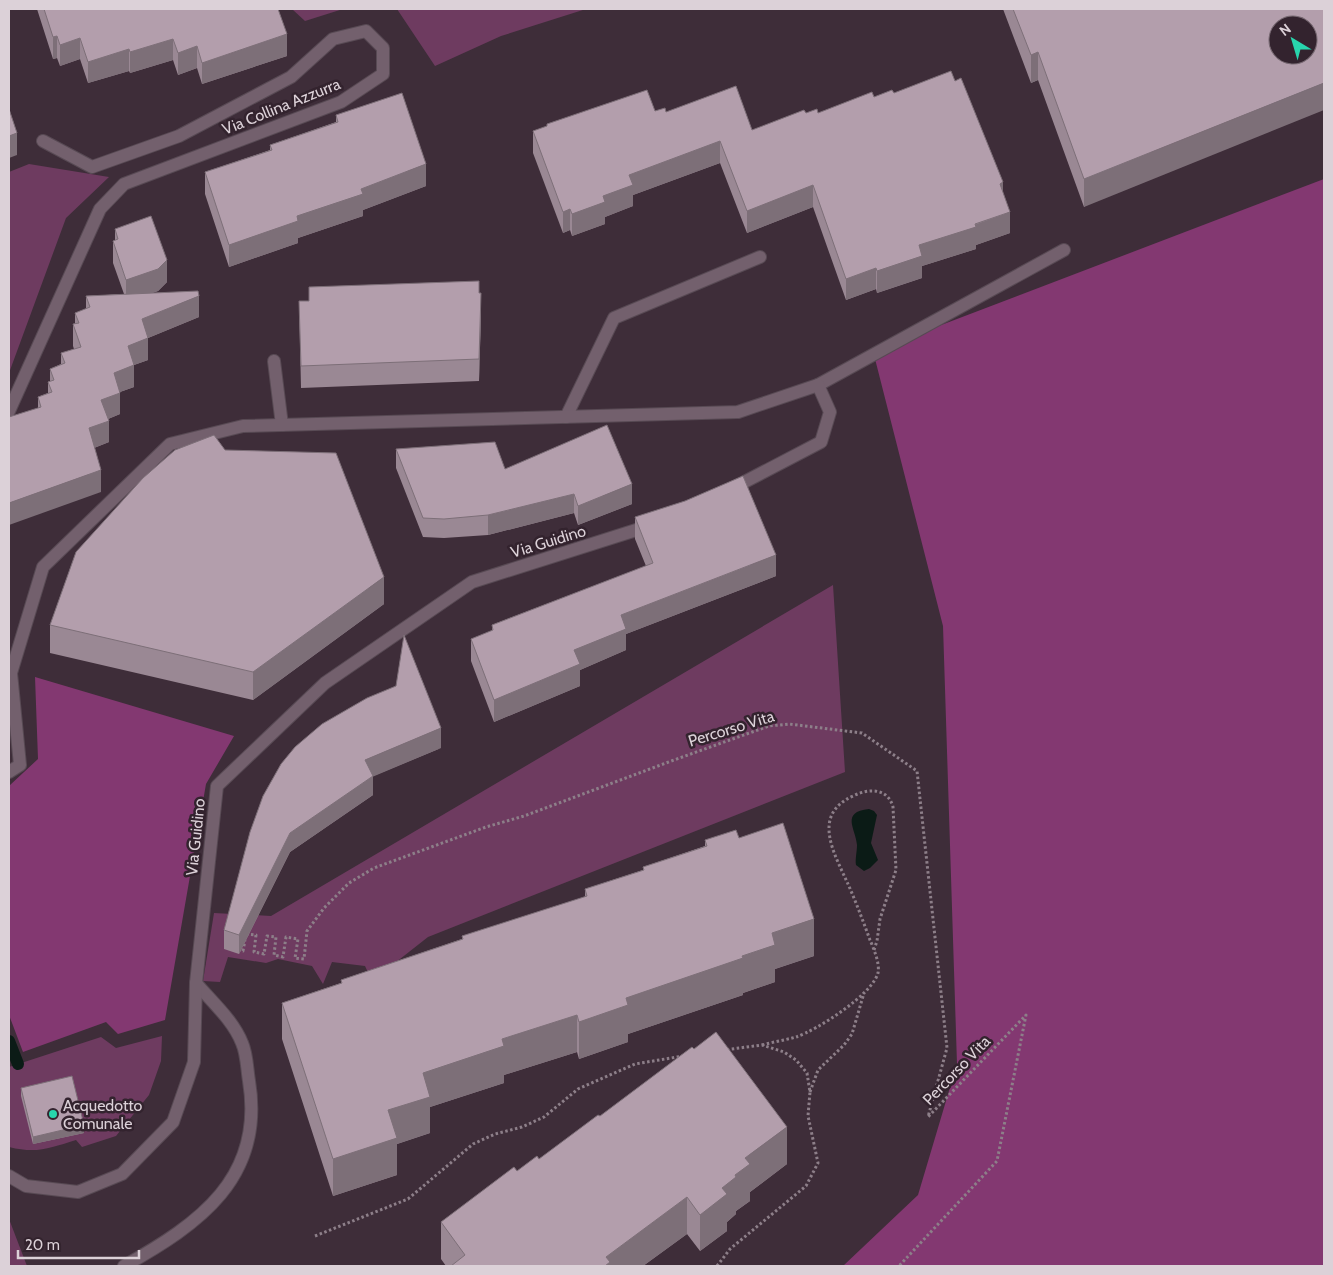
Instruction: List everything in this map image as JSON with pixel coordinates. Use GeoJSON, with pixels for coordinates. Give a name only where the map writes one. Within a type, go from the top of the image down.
{"type":"FeatureCollection","features":[{"type":"Feature","properties":{"kind":"street","name":"Via Collina Azzurra"},"geometry":{"type":"LineString","coordinates":[[9,411],[100,209],[124,184],[341,102],[383,74],[383,48],[366,31],[333,39],[291,77],[179,136],[92,166],[43,142]]}},
{"type":"Feature","properties":{"kind":"street"},"geometry":{"type":"LineString","coordinates":[[9,772],[20,765],[11,673],[43,567],[170,444],[243,426],[738,412],[818,385],[1064,250]]}},
{"type":"Feature","properties":{"kind":"street"},"geometry":{"type":"LineString","coordinates":[[566,417],[614,318],[760,257]]}},
{"type":"Feature","properties":{"kind":"street"},"geometry":{"type":"LineString","coordinates":[[274,361],[282,425]]}},
{"type":"Feature","properties":{"kind":"street"},"geometry":{"type":"LineString","coordinates":[[717,497],[821,442],[830,412],[818,385]]}},
{"type":"Feature","properties":{"kind":"street","name":"Via Guidino"},"geometry":{"type":"LineString","coordinates":[[9,1176],[26,1186],[78,1192],[122,1174],[173,1122],[194,1062],[196,983],[217,786],[325,683],[472,582],[664,521]]}},
{"type":"Feature","properties":{"kind":"street"},"geometry":{"type":"LineString","coordinates":[[124,1266],[163,1245],[200,1217],[234,1178],[248,1141],[252,1100],[242,1044],[230,1023],[196,983]]}},
{"type":"Feature","properties":{"kind":"path","name":"Percorso Vita"},"geometry":{"type":"LineString","coordinates":[[234,949],[243,951],[246,933],[256,935],[254,952],[264,954],[267,936],[276,937],[274,955],[283,957],[286,938],[298,939],[295,958],[304,959],[307,931],[324,908],[350,883],[374,868],[486,827],[524,816],[769,726],[788,724],[862,733],[917,771],[947,1048],[928,1117],[1026,1015],[997,1161],[899,1266]]}},
{"type":"Feature","properties":{"kind":"path"},"geometry":{"type":"LineString","coordinates":[[718,1050],[762,1045],[797,1036],[820,1025],[842,1011],[876,980],[879,970],[874,950],[828,835],[828,823],[834,810],[852,796],[865,791],[887,795],[894,807],[896,870],[880,918],[874,950]]}},
{"type":"Feature","properties":{"kind":"path"},"geometry":{"type":"LineString","coordinates":[[810,1092],[818,1070],[844,1045],[852,1034],[865,991]]}},
{"type":"Feature","properties":{"kind":"path"},"geometry":{"type":"LineString","coordinates":[[717,1266],[730,1249],[806,1186],[818,1163],[808,1116],[810,1092],[807,1073],[796,1060],[784,1052],[762,1045]]}},
{"type":"Feature","properties":{"kind":"path"},"geometry":{"type":"LineString","coordinates":[[315,1236],[408,1199],[473,1144],[495,1134],[522,1127],[544,1117],[578,1089],[635,1064],[690,1055]]}},
{"type":"Feature","properties":{"kind":"shaded area"},"geometry":{"type":"Polygon","coordinates":[[[292,9],[343,9],[305,21],[292,9]]]}},
{"type":"Feature","properties":{"kind":"shaded area"},"geometry":{"type":"Polygon","coordinates":[[[397,9],[586,9],[501,36],[435,66],[397,9]]]}},
{"type":"Feature","properties":{"kind":"shaded area"},"geometry":{"type":"Polygon","coordinates":[[[29,164],[109,177],[66,218],[9,373],[9,172],[29,164]]]}},
{"type":"Feature","properties":{"kind":"shaded area"},"geometry":{"type":"Polygon","coordinates":[[[1324,179],[1324,1266],[843,1266],[918,1195],[957,1064],[943,626],[873,351],[1324,179]]]}},
{"type":"Feature","properties":{"kind":"shaded area"},"geometry":{"type":"Polygon","coordinates":[[[833,585],[845,772],[428,937],[372,981],[365,966],[332,962],[323,984],[312,966],[278,959],[266,963],[228,957],[220,982],[203,981],[214,913],[271,916],[833,585]]]}},
{"type":"Feature","properties":{"kind":"shaded area"},"geometry":{"type":"Polygon","coordinates":[[[35,677],[234,736],[206,784],[165,1020],[118,1034],[106,1022],[23,1052],[9,1015],[9,786],[38,759],[35,677]]]}},
{"type":"Feature","properties":{"kind":"shaded area"},"geometry":{"type":"Polygon","coordinates":[[[869,809],[877,815],[871,843],[878,860],[864,871],[856,865],[857,845],[852,817],[860,811],[869,809]]]}},
{"type":"Feature","properties":{"kind":"shaded area"},"geometry":{"type":"Polygon","coordinates":[[[162,1036],[161,1061],[149,1095],[116,1136],[82,1147],[76,1140],[51,1148],[36,1150],[9,1147],[9,1067],[101,1037],[116,1048],[162,1036]]]}},
{"type":"Feature","properties":{"kind":"shaded area"},"geometry":{"type":"Polygon","coordinates":[[[9,1219],[27,1266],[9,1266],[9,1219]]]}},
{"type":"Feature","properties":{"kind":"building"},"geometry":{"type":"Polygon","coordinates":[[[44,9],[278,9],[287,34],[202,63],[197,46],[178,53],[173,39],[130,52],[129,49],[88,62],[80,38],[60,45],[57,36],[53,37],[44,9]]]}},
{"type":"Feature","properties":{"kind":"building"},"geometry":{"type":"Polygon","coordinates":[[[1013,9],[1324,9],[1324,83],[1084,179],[1038,52],[1031,55],[1013,9]]]}},
{"type":"Feature","properties":{"kind":"building"},"geometry":{"type":"Polygon","coordinates":[[[951,71],[955,81],[961,78],[1003,182],[1000,184],[1010,212],[975,224],[976,227],[919,245],[922,256],[877,271],[876,268],[846,279],[813,185],[747,211],[720,141],[629,175],[633,185],[603,196],[605,202],[572,214],[570,209],[563,212],[533,131],[547,126],[547,124],[647,90],[655,111],[665,108],[666,112],[736,86],[752,130],[804,110],[806,113],[817,109],[818,113],[872,92],[874,97],[892,90],[894,93],[951,71]]]}},
{"type":"Feature","properties":{"kind":"building"},"geometry":{"type":"Polygon","coordinates":[[[402,93],[426,164],[361,189],[363,194],[297,216],[298,221],[229,245],[205,172],[272,150],[270,145],[338,122],[336,115],[402,93]]]}},
{"type":"Feature","properties":{"kind":"building"},"geometry":{"type":"Polygon","coordinates":[[[9,109],[17,133],[9,136],[9,109]]]}},
{"type":"Feature","properties":{"kind":"building"},"geometry":{"type":"Polygon","coordinates":[[[151,216],[167,260],[158,269],[126,280],[113,241],[118,239],[115,229],[151,216]]]}},
{"type":"Feature","properties":{"kind":"building"},"geometry":{"type":"Polygon","coordinates":[[[479,281],[479,293],[481,293],[479,359],[301,366],[299,301],[309,301],[309,287],[479,281]]]}},
{"type":"Feature","properties":{"kind":"building"},"geometry":{"type":"Polygon","coordinates":[[[198,291],[199,296],[142,319],[148,338],[128,346],[134,365],[114,373],[120,393],[101,400],[109,421],[89,428],[101,470],[9,503],[9,417],[41,407],[38,397],[52,392],[48,382],[54,380],[50,369],[65,363],[61,353],[81,347],[73,324],[79,323],[75,313],[90,307],[86,296],[198,291]]]}},
{"type":"Feature","properties":{"kind":"building"},"geometry":{"type":"Polygon","coordinates":[[[607,425],[632,484],[578,506],[574,494],[488,515],[444,519],[423,518],[396,449],[495,442],[505,469],[607,425]]]}},
{"type":"Feature","properties":{"kind":"building"},"geometry":{"type":"Polygon","coordinates":[[[214,435],[225,450],[336,453],[384,577],[253,672],[50,625],[76,552],[143,478],[175,450],[214,435]]]}},
{"type":"Feature","properties":{"kind":"building"},"geometry":{"type":"Polygon","coordinates":[[[743,476],[776,555],[621,615],[626,629],[574,650],[580,664],[494,700],[471,639],[493,630],[492,625],[653,563],[635,517],[685,501],[743,476]]]}},
{"type":"Feature","properties":{"kind":"building"},"geometry":{"type":"Polygon","coordinates":[[[404,635],[441,728],[365,760],[373,776],[290,833],[239,935],[224,930],[250,832],[263,796],[281,764],[295,747],[322,724],[367,698],[396,686],[404,635]]]}},
{"type":"Feature","properties":{"kind":"building"},"geometry":{"type":"Polygon","coordinates":[[[783,823],[814,919],[772,933],[775,945],[742,956],[743,958],[626,998],[628,1005],[579,1022],[577,1015],[502,1039],[504,1046],[423,1073],[430,1097],[388,1110],[397,1138],[333,1159],[282,1003],[342,983],[341,980],[463,939],[462,936],[587,896],[585,889],[644,870],[643,867],[707,846],[705,840],[736,830],[739,838],[783,823]]]}},
{"type":"Feature","properties":{"kind":"building"},"geometry":{"type":"Polygon","coordinates":[[[716,1032],[787,1127],[745,1158],[750,1164],[722,1188],[727,1194],[700,1215],[687,1197],[606,1257],[610,1262],[605,1266],[451,1266],[465,1255],[441,1222],[514,1167],[517,1171],[537,1156],[539,1159],[692,1047],[694,1049],[716,1032]]]}},
{"type":"Feature","properties":{"kind":"building","name":"Acquedotto Comunale"},"geometry":{"type":"Polygon","coordinates":[[[72,1076],[84,1125],[33,1137],[21,1088],[72,1076]]]}},
{"type":"Feature","properties":{"kind":"waterway"},"geometry":{"type":"LineString","coordinates":[[9,1041],[18,1064]]}},
{"type":"Feature","properties":{"kind":"place","name":"Acquedotto Comunale"},"geometry":{"type":"Point","coordinates":[53,1114]}}]}
